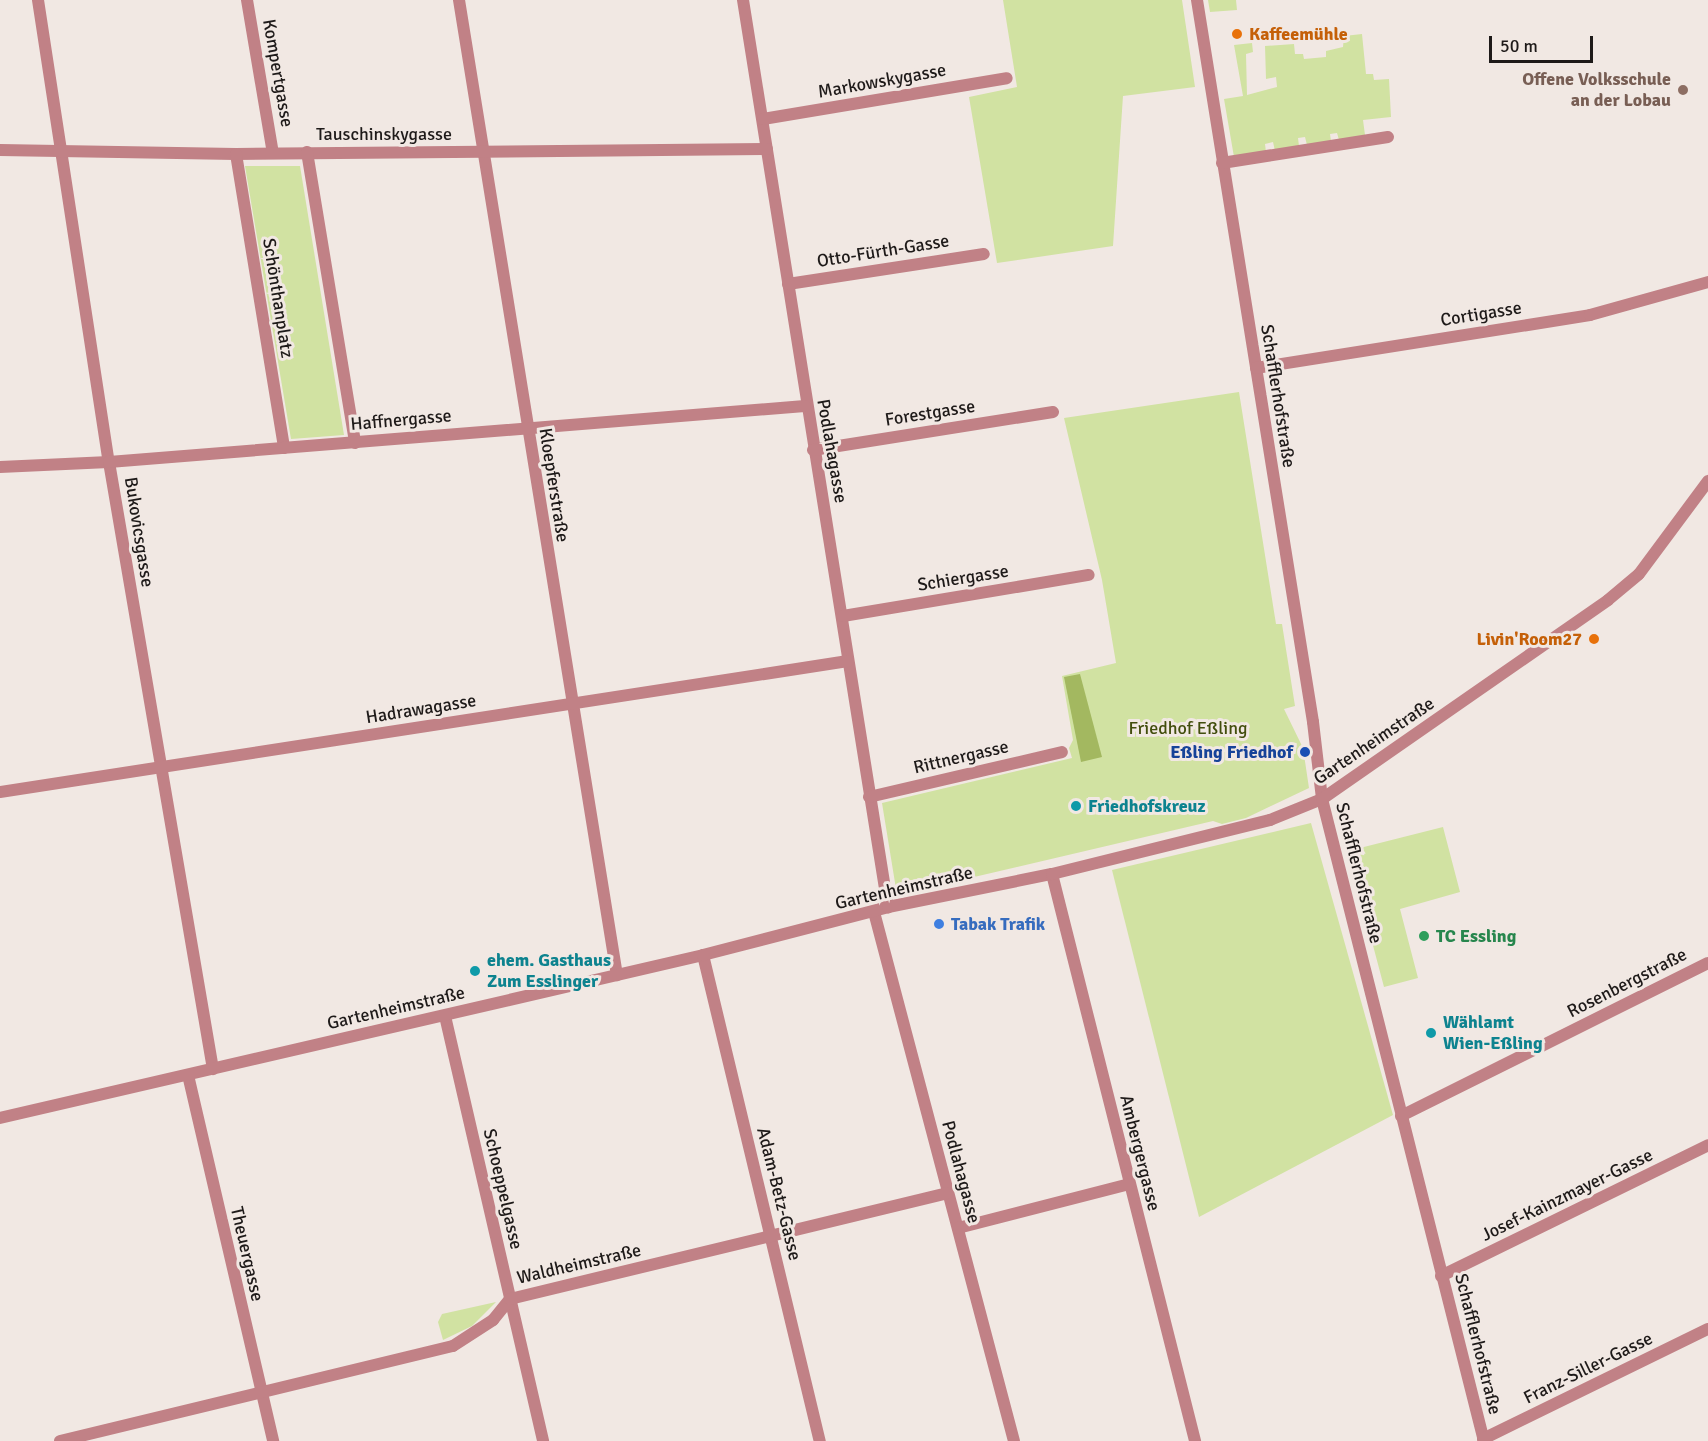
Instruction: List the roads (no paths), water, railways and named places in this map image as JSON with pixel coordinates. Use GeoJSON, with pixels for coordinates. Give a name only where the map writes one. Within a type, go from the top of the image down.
{"type":"FeatureCollection","features":[{"type":"Feature","properties":{"kind":"street","name":"Bukovicsgasse"},"geometry":{"type":"LineString","coordinates":[[38,0],[109,462],[213,1069]]}},
{"type":"Feature","properties":{"kind":"street","name":"Kompertgasse"},"geometry":{"type":"LineString","coordinates":[[247,0],[273,153]]}},
{"type":"Feature","properties":{"kind":"street","name":"Kloepferstraße"},"geometry":{"type":"LineString","coordinates":[[459,0],[616,975]]}},
{"type":"Feature","properties":{"kind":"street","name":"Podlahagasse"},"geometry":{"type":"LineString","coordinates":[[743,0],[813,450],[843,616],[869,797],[888,907]]}},
{"type":"Feature","properties":{"kind":"street","name":"Schafflerhofstraße"},"geometry":{"type":"LineString","coordinates":[[1197,0],[1316,740],[1322,799],[1484,1440]]}},
{"type":"Feature","properties":{"kind":"street","name":"Markowskygasse"},"geometry":{"type":"LineString","coordinates":[[763,119],[1007,78]]}},
{"type":"Feature","properties":{"kind":"street"},"geometry":{"type":"LineString","coordinates":[[1222,163],[1388,137]]}},
{"type":"Feature","properties":{"kind":"street","name":"Tauschinskygasse"},"geometry":{"type":"LineString","coordinates":[[0,150],[61,148],[236,154],[767,149]]}},
{"type":"Feature","properties":{"kind":"street"},"geometry":{"type":"LineString","coordinates":[[307,152],[355,443]]}},
{"type":"Feature","properties":{"kind":"street","name":"Schönthanplatz"},"geometry":{"type":"LineString","coordinates":[[236,154],[284,448]]}},
{"type":"Feature","properties":{"kind":"street","name":"Otto-Fürth-Gasse"},"geometry":{"type":"LineString","coordinates":[[788,284],[984,254]]}},
{"type":"Feature","properties":{"kind":"street","name":"Cortigasse"},"geometry":{"type":"LineString","coordinates":[[1256,368],[1590,315],[1655,299],[1708,282]]}},
{"type":"Feature","properties":{"kind":"street","name":"Haffnergasse"},"geometry":{"type":"LineString","coordinates":[[0,467],[109,462],[806,406]]}},
{"type":"Feature","properties":{"kind":"street","name":"Forestgasse"},"geometry":{"type":"LineString","coordinates":[[813,450],[1053,412]]}},
{"type":"Feature","properties":{"kind":"street","name":"Gartenheimstraße"},"geometry":{"type":"LineString","coordinates":[[0,1118],[703,955],[888,907],[1053,874],[1235,830],[1322,799],[1608,600],[1639,574],[1708,481]]}},
{"type":"Feature","properties":{"kind":"street","name":"Schiergasse"},"geometry":{"type":"LineString","coordinates":[[843,616],[1089,575]]}},
{"type":"Feature","properties":{"kind":"street","name":"Hadrawagasse"},"geometry":{"type":"LineString","coordinates":[[0,792],[848,661]]}},
{"type":"Feature","properties":{"kind":"street","name":"Rittnergasse"},"geometry":{"type":"LineString","coordinates":[[869,797],[1062,752]]}},
{"type":"Feature","properties":{"kind":"street","name":"Ambergergasse"},"geometry":{"type":"LineString","coordinates":[[1053,874],[1195,1441]]}},
{"type":"Feature","properties":{"kind":"street","name":"Podlahagasse"},"geometry":{"type":"LineString","coordinates":[[874,912],[1014,1441]]}},
{"type":"Feature","properties":{"kind":"street","name":"Adam-Betz-Gasse"},"geometry":{"type":"LineString","coordinates":[[703,955],[820,1441]]}},
{"type":"Feature","properties":{"kind":"street","name":"Rosenbergstraße"},"geometry":{"type":"LineString","coordinates":[[1401,1116],[1708,963]]}},
{"type":"Feature","properties":{"kind":"street","name":"Schoeppelgasse"},"geometry":{"type":"LineString","coordinates":[[445,1016],[543,1441]]}},
{"type":"Feature","properties":{"kind":"street","name":"Theuergasse"},"geometry":{"type":"LineString","coordinates":[[188,1075],[273,1441]]}},
{"type":"Feature","properties":{"kind":"street","name":"Josef-Kainzmayer-Gasse"},"geometry":{"type":"LineString","coordinates":[[1442,1276],[1708,1145]]}},
{"type":"Feature","properties":{"kind":"street"},"geometry":{"type":"LineString","coordinates":[[958,1228],[1129,1184]]}},
{"type":"Feature","properties":{"kind":"street","name":"Waldheimstraße"},"geometry":{"type":"LineString","coordinates":[[60,1441],[453,1346],[493,1320],[510,1299],[947,1193]]}},
{"type":"Feature","properties":{"kind":"street","name":"Franz-Siller-Gasse"},"geometry":{"type":"LineString","coordinates":[[1484,1440],[1708,1329]]}},
{"type":"Feature","properties":{"kind":"place","name":"Kaffeemühle"},"geometry":{"type":"Point","coordinates":[1237,34]}},
{"type":"Feature","properties":{"kind":"place","name":"Offene Volksschule an der Lobau"},"geometry":{"type":"Point","coordinates":[1683,90]}},
{"type":"Feature","properties":{"kind":"place","name":"Livin'Room27"},"geometry":{"type":"Point","coordinates":[1594,639]}},
{"type":"Feature","properties":{"kind":"place","name":"Eßling Friedhof"},"geometry":{"type":"Point","coordinates":[1305,752]}},
{"type":"Feature","properties":{"kind":"place","name":"Friedhofskreuz"},"geometry":{"type":"Point","coordinates":[1076,806]}},
{"type":"Feature","properties":{"kind":"place","name":"Tabak Trafik"},"geometry":{"type":"Point","coordinates":[939,924]}},
{"type":"Feature","properties":{"kind":"place","name":"TC Essling"},"geometry":{"type":"Point","coordinates":[1424,936]}},
{"type":"Feature","properties":{"kind":"place","name":"ehem. Gasthaus Zum Esslinger"},"geometry":{"type":"Point","coordinates":[475,971]}},
{"type":"Feature","properties":{"kind":"place","name":"Wählamt Wien-Eßling"},"geometry":{"type":"Point","coordinates":[1431,1033]}},
{"type":"Feature","properties":{"kind":"park label","name":"Friedhof Eßling"},"geometry":{"type":"Point","coordinates":[1188,728]}}]}
